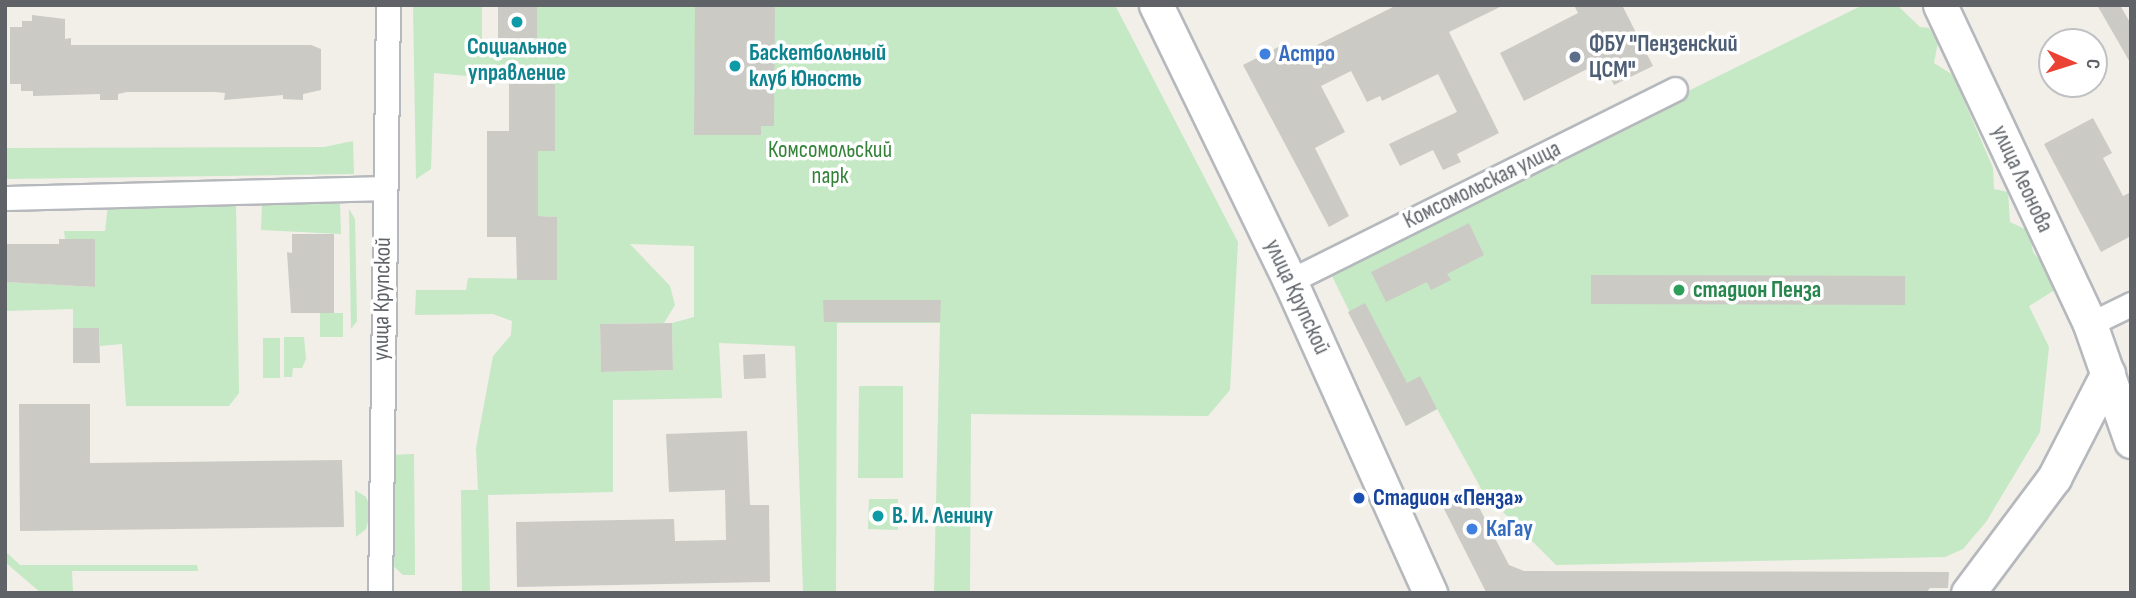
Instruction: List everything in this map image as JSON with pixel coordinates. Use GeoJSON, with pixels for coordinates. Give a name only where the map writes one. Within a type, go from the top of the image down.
{"type":"FeatureCollection","features":[{"type":"Feature","properties":{"kind":"main road","name":"улица Крупской"},"geometry":{"type":"LineString","coordinates":[[1156,5],[1290,281],[1430,593]]}},
{"type":"Feature","properties":{"kind":"main road","name":"улица Леонова"},"geometry":{"type":"LineString","coordinates":[[1940,5],[2090,324],[2131,441]]}},
{"type":"Feature","properties":{"kind":"main road"},"geometry":{"type":"LineString","coordinates":[[1968,593],[2054,478],[2105,364]]}},
{"type":"Feature","properties":{"kind":"street","name":"улица Крупской"},"geometry":{"type":"LineString","coordinates":[[380,593],[387,5]]}},
{"type":"Feature","properties":{"kind":"street","name":"Комсомольская улица"},"geometry":{"type":"LineString","coordinates":[[1290,281],[1675,89]]}},
{"type":"Feature","properties":{"kind":"street"},"geometry":{"type":"LineString","coordinates":[[5,198],[385,188]]}},
{"type":"Feature","properties":{"kind":"street"},"geometry":{"type":"LineString","coordinates":[[2090,324],[2131,304]]}},
{"type":"Feature","properties":{"kind":"green space","name":"Комсомольский парк"},"geometry":{"type":"Polygon","coordinates":[[[413,5],[482,5],[482,44],[535,47],[537,5],[1115,5],[1238,242],[1230,390],[1208,416],[971,414],[970,593],[934,593],[940,323],[837,323],[836,593],[803,593],[795,346],[719,343],[722,398],[613,400],[613,492],[488,495],[490,593],[462,593],[461,490],[478,490],[476,448],[493,356],[511,335],[512,321],[493,314],[415,315],[416,290],[466,290],[468,278],[557,279],[557,217],[538,216],[538,151],[554,84],[434,73],[431,169],[416,179],[413,5]],[[630,244],[670,286],[675,305],[664,323],[600,324],[601,372],[673,370],[672,323],[694,317],[694,246],[630,244]]]}},
{"type":"Feature","properties":{"kind":"green space","name":"стадион Пенза"},"geometry":{"type":"Polygon","coordinates":[[[1863,5],[1897,5],[1920,27],[1929,28],[1938,42],[1934,63],[1953,75],[1993,168],[1994,189],[2008,192],[2010,222],[2029,231],[2033,252],[2061,286],[2029,306],[2049,347],[2040,432],[1986,522],[1963,549],[1945,557],[1556,565],[1483,492],[1437,409],[1406,426],[1328,268],[1863,5]]]}},
{"type":"Feature","properties":{"kind":"green space"},"geometry":{"type":"Polygon","coordinates":[[[353,141],[354,174],[5,179],[5,148],[324,147],[353,141]]]}},
{"type":"Feature","properties":{"kind":"green space"},"geometry":{"type":"Polygon","coordinates":[[[236,204],[239,393],[229,406],[126,406],[122,344],[100,346],[99,328],[73,328],[73,309],[5,311],[5,282],[95,287],[94,239],[65,239],[64,231],[105,231],[108,205],[236,204]]]}},
{"type":"Feature","properties":{"kind":"green space"},"geometry":{"type":"Polygon","coordinates":[[[262,204],[340,204],[341,234],[261,230],[262,204]]]}},
{"type":"Feature","properties":{"kind":"green space"},"geometry":{"type":"Polygon","coordinates":[[[349,209],[355,219],[357,321],[351,329],[349,209]]]}},
{"type":"Feature","properties":{"kind":"green space"},"geometry":{"type":"Polygon","coordinates":[[[320,313],[343,313],[343,337],[320,337],[320,313]]]}},
{"type":"Feature","properties":{"kind":"green space"},"geometry":{"type":"Polygon","coordinates":[[[284,337],[304,337],[306,359],[302,368],[293,368],[292,377],[284,377],[284,337]]]}},
{"type":"Feature","properties":{"kind":"green space"},"geometry":{"type":"Polygon","coordinates":[[[263,338],[280,338],[280,378],[263,378],[263,338]]]}},
{"type":"Feature","properties":{"kind":"green space"},"geometry":{"type":"Polygon","coordinates":[[[859,386],[903,386],[903,478],[858,478],[859,386]]]}},
{"type":"Feature","properties":{"kind":"green space"},"geometry":{"type":"Polygon","coordinates":[[[414,454],[415,575],[403,575],[390,563],[390,455],[414,454]]]}},
{"type":"Feature","properties":{"kind":"green space"},"geometry":{"type":"Polygon","coordinates":[[[355,490],[366,497],[371,510],[366,529],[356,537],[355,490]]]}},
{"type":"Feature","properties":{"kind":"green space"},"geometry":{"type":"Polygon","coordinates":[[[869,499],[898,499],[898,530],[868,529],[869,499]]]}},
{"type":"Feature","properties":{"kind":"green space"},"geometry":{"type":"Polygon","coordinates":[[[5,551],[20,565],[197,565],[198,571],[72,571],[73,593],[41,593],[5,562],[5,551]]]}},
{"type":"Feature","properties":{"kind":"building","name":"Социальное управление"},"geometry":{"type":"Polygon","coordinates":[[[498,5],[537,5],[537,38],[498,38],[498,5]]]}},
{"type":"Feature","properties":{"kind":"building","name":"Баскетбольный клуб Юность"},"geometry":{"type":"Polygon","coordinates":[[[695,5],[775,5],[774,126],[761,126],[761,135],[694,135],[695,5]]]}},
{"type":"Feature","properties":{"kind":"building"},"geometry":{"type":"Polygon","coordinates":[[[1397,5],[1504,5],[1449,32],[1499,133],[1457,154],[1461,162],[1443,170],[1433,150],[1400,166],[1389,144],[1457,112],[1438,74],[1382,101],[1380,96],[1367,102],[1351,71],[1321,86],[1345,132],[1315,148],[1349,216],[1329,227],[1243,65],[1286,43],[1293,57],[1397,5]]]}},
{"type":"Feature","properties":{"kind":"building","name":"ФБУ \"Пензенский ЦСМ\""},"geometry":{"type":"Polygon","coordinates":[[[1574,5],[1622,5],[1653,66],[1614,85],[1603,61],[1524,101],[1500,53],[1578,13],[1574,5]]]}},
{"type":"Feature","properties":{"kind":"building"},"geometry":{"type":"Polygon","coordinates":[[[2097,5],[2120,5],[2131,24],[2131,64],[2097,5]]]}},
{"type":"Feature","properties":{"kind":"building"},"geometry":{"type":"Polygon","coordinates":[[[32,15],[65,19],[65,39],[71,38],[71,45],[311,45],[321,49],[321,90],[303,94],[303,100],[283,99],[283,95],[224,100],[225,93],[215,92],[127,92],[118,94],[118,100],[100,100],[100,94],[33,96],[33,91],[21,91],[21,84],[10,84],[10,27],[22,27],[22,21],[32,21],[32,15]]]}},
{"type":"Feature","properties":{"kind":"building"},"geometry":{"type":"Polygon","coordinates":[[[509,84],[555,84],[555,151],[538,151],[538,216],[557,217],[557,280],[517,280],[516,237],[487,237],[487,131],[509,131],[509,84]]]}},
{"type":"Feature","properties":{"kind":"building"},"geometry":{"type":"Polygon","coordinates":[[[2093,118],[2112,153],[2103,158],[2123,196],[2131,192],[2131,236],[2101,252],[2044,144],[2093,118]]]}},
{"type":"Feature","properties":{"kind":"building"},"geometry":{"type":"Polygon","coordinates":[[[1469,223],[1484,255],[1447,274],[1451,280],[1431,290],[1427,282],[1386,302],[1371,272],[1469,223]]]}},
{"type":"Feature","properties":{"kind":"building"},"geometry":{"type":"Polygon","coordinates":[[[292,234],[334,234],[334,313],[291,313],[287,252],[292,253],[292,234]]]}},
{"type":"Feature","properties":{"kind":"building"},"geometry":{"type":"Polygon","coordinates":[[[59,239],[95,239],[95,287],[5,282],[5,244],[59,244],[59,239]]]}},
{"type":"Feature","properties":{"kind":"building"},"geometry":{"type":"Polygon","coordinates":[[[1591,275],[1905,276],[1905,305],[1591,304],[1591,275]]]}},
{"type":"Feature","properties":{"kind":"building"},"geometry":{"type":"Polygon","coordinates":[[[823,300],[941,300],[940,322],[824,322],[823,300]]]}},
{"type":"Feature","properties":{"kind":"building"},"geometry":{"type":"Polygon","coordinates":[[[1365,303],[1407,383],[1420,376],[1437,409],[1406,426],[1348,312],[1365,303]]]}},
{"type":"Feature","properties":{"kind":"building"},"geometry":{"type":"Polygon","coordinates":[[[672,323],[673,370],[601,372],[600,324],[672,323]]]}},
{"type":"Feature","properties":{"kind":"building"},"geometry":{"type":"Polygon","coordinates":[[[73,328],[99,328],[100,363],[73,363],[73,328]]]}},
{"type":"Feature","properties":{"kind":"building"},"geometry":{"type":"Polygon","coordinates":[[[765,354],[766,378],[744,379],[743,355],[765,354]]]}},
{"type":"Feature","properties":{"kind":"building"},"geometry":{"type":"Polygon","coordinates":[[[19,404],[90,404],[90,463],[342,460],[344,527],[20,531],[19,404]]]}},
{"type":"Feature","properties":{"kind":"building"},"geometry":{"type":"Polygon","coordinates":[[[747,431],[750,505],[769,505],[770,582],[517,587],[516,522],[674,519],[675,541],[726,540],[725,490],[669,492],[666,434],[747,431]]]}},
{"type":"Feature","properties":{"kind":"building","name":"КаГау"},"geometry":{"type":"Polygon","coordinates":[[[1471,492],[1509,565],[1524,571],[1949,572],[1948,588],[1930,588],[1926,593],[1486,592],[1444,509],[1471,492]]]}},
{"type":"Feature","properties":{"kind":"place","name":"Социальное управление"},"geometry":{"type":"Point","coordinates":[517,22]}},
{"type":"Feature","properties":{"kind":"place","name":"Астро"},"geometry":{"type":"Point","coordinates":[1265,54]}},
{"type":"Feature","properties":{"kind":"place","name":"ФБУ \"Пензенский ЦСМ\""},"geometry":{"type":"Point","coordinates":[1575,57]}},
{"type":"Feature","properties":{"kind":"place","name":"Баскетбольный клуб Юность"},"geometry":{"type":"Point","coordinates":[735,66]}},
{"type":"Feature","properties":{"kind":"place","name":"стадион Пенза"},"geometry":{"type":"Point","coordinates":[1679,290]}},
{"type":"Feature","properties":{"kind":"place","name":"Стадион «Пенза»"},"geometry":{"type":"Point","coordinates":[1359,498]}},
{"type":"Feature","properties":{"kind":"place","name":"В. И. Ленину"},"geometry":{"type":"Point","coordinates":[878,516]}},
{"type":"Feature","properties":{"kind":"place","name":"КаГау"},"geometry":{"type":"Point","coordinates":[1472,529]}}]}
